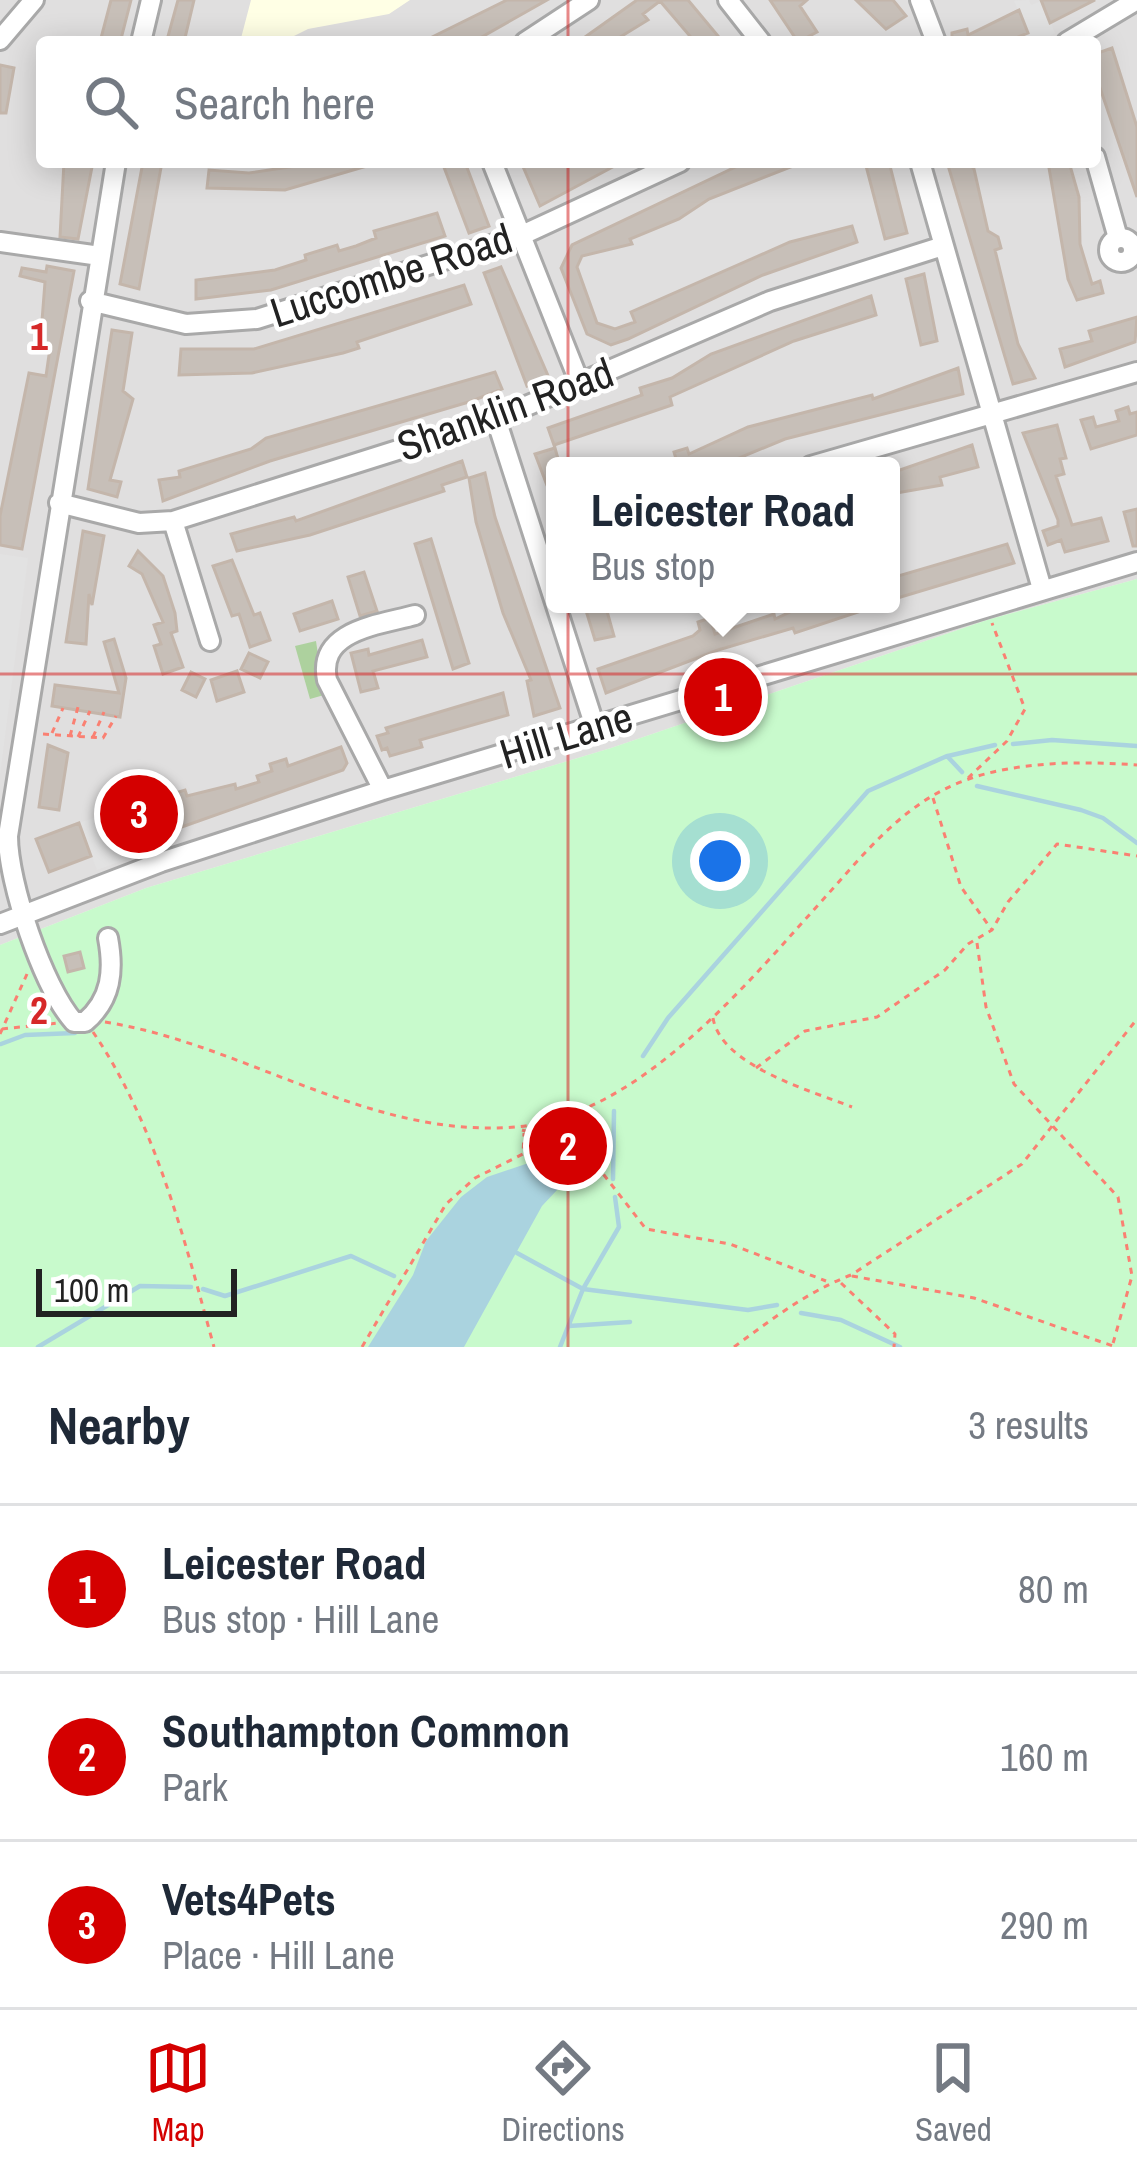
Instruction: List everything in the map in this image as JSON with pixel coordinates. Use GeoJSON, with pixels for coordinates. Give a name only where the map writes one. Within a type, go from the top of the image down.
{"type":"FeatureCollection","features":[{"type":"Feature","properties":{"kind":"street"},"geometry":{"type":"LineString","coordinates":[[0,40],[34,0]]}},
{"type":"Feature","properties":{"kind":"street"},"geometry":{"type":"LineString","coordinates":[[143,36],[152,0]]}},
{"type":"Feature","properties":{"kind":"street"},"geometry":{"type":"LineString","coordinates":[[534,36],[589,0]]}},
{"type":"Feature","properties":{"kind":"street"},"geometry":{"type":"LineString","coordinates":[[728,0],[756,36]]}},
{"type":"Feature","properties":{"kind":"street"},"geometry":{"type":"LineString","coordinates":[[920,0],[934,36]]}},
{"type":"Feature","properties":{"kind":"street"},"geometry":{"type":"LineString","coordinates":[[1077,36],[1137,1]]}},
{"type":"Feature","properties":{"kind":"street"},"geometry":{"type":"LineString","coordinates":[[108,938],[120,969],[104,1000],[80,1022],[58,1000],[26,914],[8,856],[7,787],[23,731],[115,168]]}},
{"type":"Feature","properties":{"kind":"street"},"geometry":{"type":"LineString","coordinates":[[494,168],[580,384]]}},
{"type":"Feature","properties":{"kind":"street","name":"Luccombe Road"},"geometry":{"type":"LineString","coordinates":[[90,301],[186,324],[256,319],[520,236],[667,168]]}},
{"type":"Feature","properties":{"kind":"street"},"geometry":{"type":"LineString","coordinates":[[922,168],[1042,589]]}},
{"type":"Feature","properties":{"kind":"street"},"geometry":{"type":"LineString","coordinates":[[1098,168],[1118,238]]}},
{"type":"Feature","properties":{"kind":"street"},"geometry":{"type":"LineString","coordinates":[[0,242],[100,256]]}},
{"type":"Feature","properties":{"kind":"street","name":"Shanklin Road"},"geometry":{"type":"LineString","coordinates":[[59,503],[140,523],[173,521],[496,419],[770,301],[943,246]]}},
{"type":"Feature","properties":{"kind":"street"},"geometry":{"type":"LineString","coordinates":[[842,457],[1137,373]]}},
{"type":"Feature","properties":{"kind":"street"},"geometry":{"type":"LineString","coordinates":[[496,419],[546,557]]}},
{"type":"Feature","properties":{"kind":"street"},"geometry":{"type":"LineString","coordinates":[[173,521],[210,641]]}},
{"type":"Feature","properties":{"kind":"street","name":"Hill Lane"},"geometry":{"type":"LineString","coordinates":[[0,924],[161,862],[383,790],[1137,562]]}},
{"type":"Feature","properties":{"kind":"street"},"geometry":{"type":"LineString","coordinates":[[383,790],[325,670],[328,652],[341,638],[403,613]]}},
{"type":"Feature","properties":{"kind":"street"},"geometry":{"type":"LineString","coordinates":[[563,613],[595,728]]}},
{"type":"Feature","properties":{"kind":"path"},"geometry":{"type":"LineString","coordinates":[[966,780],[1007,741],[1024,709],[986,605]]}},
{"type":"Feature","properties":{"kind":"path"},"geometry":{"type":"LineString","coordinates":[[51,735],[63,707]]}},
{"type":"Feature","properties":{"kind":"path"},"geometry":{"type":"LineString","coordinates":[[69,737],[78,707]]}},
{"type":"Feature","properties":{"kind":"path"},"geometry":{"type":"LineString","coordinates":[[78,738],[90,711]]}},
{"type":"Feature","properties":{"kind":"path"},"geometry":{"type":"LineString","coordinates":[[92,738],[104,712]]}},
{"type":"Feature","properties":{"kind":"path"},"geometry":{"type":"LineString","coordinates":[[23,731],[103,738],[116,716]]}},
{"type":"Feature","properties":{"kind":"path"},"geometry":{"type":"LineString","coordinates":[[522,1130],[627,1087],[699,1029],[889,828],[932,796],[966,780],[1080,763],[1137,765]]}},
{"type":"Feature","properties":{"kind":"path"},"geometry":{"type":"LineString","coordinates":[[932,796],[961,887],[992,930]]}},
{"type":"Feature","properties":{"kind":"path"},"geometry":{"type":"LineString","coordinates":[[756,1068],[805,1031],[877,1017],[945,970],[992,930],[1008,902],[1058,844],[1137,856]]}},
{"type":"Feature","properties":{"kind":"path"},"geometry":{"type":"LineString","coordinates":[[850,1275],[974,1298],[1114,1347],[1132,1276],[1126,1221],[1118,1197],[1014,1084],[986,1007],[977,941]]}},
{"type":"Feature","properties":{"kind":"path"},"geometry":{"type":"LineString","coordinates":[[1,1031],[40,952]]}},
{"type":"Feature","properties":{"kind":"path"},"geometry":{"type":"LineString","coordinates":[[713,1016],[717,1035]]}},
{"type":"Feature","properties":{"kind":"path"},"geometry":{"type":"LineString","coordinates":[[1,1031],[80,1022],[127,1026],[342,1100],[446,1127],[522,1130],[576,1147],[590,1157],[646,1229],[660,1236],[730,1244],[828,1281],[850,1275],[1022,1164],[1137,1019]]}},
{"type":"Feature","properties":{"kind":"path"},"geometry":{"type":"LineString","coordinates":[[80,1022],[117,1069],[182,1228],[214,1347]]}},
{"type":"Feature","properties":{"kind":"path"},"geometry":{"type":"LineString","coordinates":[[699,1029],[717,1035],[756,1068],[852,1107]]}},
{"type":"Feature","properties":{"kind":"path"},"geometry":{"type":"LineString","coordinates":[[362,1347],[446,1204],[475,1178],[523,1154],[522,1130]]}},
{"type":"Feature","properties":{"kind":"path"},"geometry":{"type":"LineString","coordinates":[[839,1280],[895,1334],[894,1347]]}},
{"type":"Feature","properties":{"kind":"path"},"geometry":{"type":"LineString","coordinates":[[734,1347],[828,1281]]}},
{"type":"Feature","properties":{"kind":"shaded area"},"geometry":{"type":"Polygon","coordinates":[[[0,0],[1137,0],[1137,579],[990,619],[611,748],[146,888],[0,945],[0,0]]]}},
{"type":"Feature","properties":{"kind":"shaded area"},"geometry":{"type":"Polygon","coordinates":[[[251,0],[410,0],[389,14],[308,29],[294,36],[242,36],[251,0]]]}},
{"type":"Feature","properties":{"kind":"shaded area"},"geometry":{"type":"Polygon","coordinates":[[[1029,0],[1031,5],[1041,1],[1055,33],[1030,36],[1014,1],[1029,0]]]}},
{"type":"Feature","properties":{"kind":"shaded area"},"geometry":{"type":"Polygon","coordinates":[[[0,554],[28,558],[0,775],[0,554]]]}},
{"type":"Feature","properties":{"kind":"shaded area"},"geometry":{"type":"Polygon","coordinates":[[[116,810],[130,858],[97,870],[79,823],[116,810]]]}},
{"type":"Feature","properties":{"kind":"green space"},"geometry":{"type":"Polygon","coordinates":[[[1137,579],[1137,1347],[0,1347],[0,945],[146,888],[611,748],[990,619],[1137,579]]]}},
{"type":"Feature","properties":{"kind":"green space"},"geometry":{"type":"Polygon","coordinates":[[[316,641],[324,695],[310,699],[295,646],[316,641]]]}},
{"type":"Feature","properties":{"kind":"water"},"geometry":{"type":"Polygon","coordinates":[[[567,1150],[580,1160],[580,1178],[558,1189],[542,1206],[464,1347],[368,1347],[413,1275],[426,1241],[461,1197],[487,1177],[567,1150]]]}},
{"type":"Feature","properties":{"kind":"building"},"geometry":{"type":"Polygon","coordinates":[[[111,0],[131,0],[122,36],[102,36],[111,0]]]}},
{"type":"Feature","properties":{"kind":"building"},"geometry":{"type":"Polygon","coordinates":[[[178,0],[194,0],[185,36],[168,36],[178,0]]]}},
{"type":"Feature","properties":{"kind":"building"},"geometry":{"type":"Polygon","coordinates":[[[507,0],[547,0],[484,36],[434,36],[507,0]]]}},
{"type":"Feature","properties":{"kind":"building"},"geometry":{"type":"Polygon","coordinates":[[[637,0],[688,0],[718,36],[690,36],[660,1],[643,14],[648,20],[622,36],[586,36],[637,0]]]}},
{"type":"Feature","properties":{"kind":"building"},"geometry":{"type":"Polygon","coordinates":[[[770,0],[807,0],[800,6],[817,32],[794,36],[770,0]]]}},
{"type":"Feature","properties":{"kind":"building"},"geometry":{"type":"Polygon","coordinates":[[[856,0],[893,0],[906,16],[886,29],[856,0]]]}},
{"type":"Feature","properties":{"kind":"building"},"geometry":{"type":"Polygon","coordinates":[[[1041,0],[1095,0],[1050,23],[1041,0]]]}},
{"type":"Feature","properties":{"kind":"building"},"geometry":{"type":"Polygon","coordinates":[[[1019,10],[1028,33],[952,36],[952,33],[967,29],[968,35],[1019,10]]]}},
{"type":"Feature","properties":{"kind":"building"},"geometry":{"type":"Polygon","coordinates":[[[1112,48],[1137,127],[1137,197],[1101,91],[1101,52],[1112,48]]]}},
{"type":"Feature","properties":{"kind":"building"},"geometry":{"type":"Polygon","coordinates":[[[0,65],[14,68],[6,113],[0,113],[0,65]]]}},
{"type":"Feature","properties":{"kind":"building"},"geometry":{"type":"Polygon","coordinates":[[[64,168],[92,168],[78,239],[60,237],[64,168]]]}},
{"type":"Feature","properties":{"kind":"building"},"geometry":{"type":"Polygon","coordinates":[[[142,168],[161,168],[139,289],[120,284],[142,168]]]}},
{"type":"Feature","properties":{"kind":"building"},"geometry":{"type":"Polygon","coordinates":[[[360,168],[285,190],[207,188],[209,170],[360,168]]]}},
{"type":"Feature","properties":{"kind":"building"},"geometry":{"type":"Polygon","coordinates":[[[444,168],[467,168],[489,226],[469,233],[444,168]]]}},
{"type":"Feature","properties":{"kind":"building"},"geometry":{"type":"Polygon","coordinates":[[[524,168],[611,168],[540,206],[524,168]]]}},
{"type":"Feature","properties":{"kind":"building"},"geometry":{"type":"Polygon","coordinates":[[[733,168],[788,168],[709,199],[679,219],[630,239],[632,244],[582,256],[577,267],[597,323],[615,329],[635,322],[631,312],[790,242],[852,226],[857,242],[763,275],[611,345],[587,334],[561,268],[572,245],[733,168]]]}},
{"type":"Feature","properties":{"kind":"building"},"geometry":{"type":"Polygon","coordinates":[[[867,168],[891,168],[907,233],[885,239],[867,168]]]}},
{"type":"Feature","properties":{"kind":"building"},"geometry":{"type":"Polygon","coordinates":[[[949,168],[974,169],[988,231],[998,237],[1001,248],[995,250],[1018,344],[1035,378],[1013,384],[949,168]]]}},
{"type":"Feature","properties":{"kind":"building"},"geometry":{"type":"Polygon","coordinates":[[[1049,168],[1071,168],[1079,197],[1080,244],[1092,284],[1100,281],[1103,293],[1077,300],[1068,279],[1049,168]]]}},
{"type":"Feature","properties":{"kind":"building"},"geometry":{"type":"Polygon","coordinates":[[[437,213],[445,236],[271,290],[196,299],[196,280],[275,270],[337,245],[339,251],[356,246],[376,238],[374,231],[437,213]]]}},
{"type":"Feature","properties":{"kind":"building"},"geometry":{"type":"Polygon","coordinates":[[[47,266],[74,271],[22,549],[0,545],[0,516],[29,373],[46,376],[50,348],[40,347],[45,282],[20,276],[22,268],[46,272],[47,266]]]}},
{"type":"Feature","properties":{"kind":"building"},"geometry":{"type":"Polygon","coordinates":[[[501,267],[549,378],[527,386],[484,273],[501,267]]]}},
{"type":"Feature","properties":{"kind":"building"},"geometry":{"type":"Polygon","coordinates":[[[924,274],[937,341],[921,345],[906,279],[924,274]]]}},
{"type":"Feature","properties":{"kind":"building"},"geometry":{"type":"Polygon","coordinates":[[[464,285],[471,304],[357,342],[359,348],[252,373],[179,375],[181,349],[254,349],[464,285]]]}},
{"type":"Feature","properties":{"kind":"building"},"geometry":{"type":"Polygon","coordinates":[[[871,296],[876,315],[794,341],[670,397],[672,405],[554,445],[548,428],[642,395],[640,388],[672,378],[711,354],[871,296]]]}},
{"type":"Feature","properties":{"kind":"building"},"geometry":{"type":"Polygon","coordinates":[[[1137,317],[1135,342],[1065,367],[1060,349],[1092,341],[1089,331],[1137,317]]]}},
{"type":"Feature","properties":{"kind":"building"},"geometry":{"type":"Polygon","coordinates":[[[112,330],[132,333],[123,391],[133,399],[110,480],[121,482],[117,497],[88,489],[112,330]]]}},
{"type":"Feature","properties":{"kind":"building"},"geometry":{"type":"Polygon","coordinates":[[[958,368],[963,394],[785,439],[742,457],[675,457],[674,452],[687,448],[689,454],[748,427],[872,395],[873,399],[958,368]]]}},
{"type":"Feature","properties":{"kind":"building"},"geometry":{"type":"Polygon","coordinates":[[[495,372],[502,389],[472,401],[270,461],[163,501],[159,480],[180,477],[179,471],[251,449],[266,438],[495,372]]]}},
{"type":"Feature","properties":{"kind":"building"},"geometry":{"type":"Polygon","coordinates":[[[1128,407],[1130,414],[1137,412],[1137,435],[1091,449],[1081,420],[1093,417],[1096,427],[1119,421],[1116,411],[1128,407]]]}},
{"type":"Feature","properties":{"kind":"building"},"geometry":{"type":"Polygon","coordinates":[[[1057,425],[1066,458],[1060,459],[1064,474],[1056,476],[1072,525],[1101,518],[1108,541],[1065,552],[1061,540],[1048,545],[1043,531],[1058,526],[1058,520],[1023,433],[1057,425]]]}},
{"type":"Feature","properties":{"kind":"building"},"geometry":{"type":"Polygon","coordinates":[[[972,445],[978,467],[940,477],[942,485],[900,492],[900,470],[972,445]]]}},
{"type":"Feature","properties":{"kind":"building"},"geometry":{"type":"Polygon","coordinates":[[[555,448],[558,457],[546,457],[546,483],[535,454],[555,448]]]}},
{"type":"Feature","properties":{"kind":"building"},"geometry":{"type":"Polygon","coordinates":[[[462,461],[467,477],[442,485],[444,491],[310,535],[237,551],[231,534],[294,517],[296,521],[462,461]]]}},
{"type":"Feature","properties":{"kind":"building"},"geometry":{"type":"Polygon","coordinates":[[[485,473],[495,517],[560,708],[534,716],[527,681],[531,680],[503,613],[476,522],[469,478],[485,473]]]}},
{"type":"Feature","properties":{"kind":"building"},"geometry":{"type":"Polygon","coordinates":[[[1137,509],[1137,546],[1133,546],[1124,512],[1137,509]]]}},
{"type":"Feature","properties":{"kind":"building"},"geometry":{"type":"Polygon","coordinates":[[[83,531],[104,536],[92,605],[89,594],[86,644],[66,642],[83,531]]]}},
{"type":"Feature","properties":{"kind":"building"},"geometry":{"type":"Polygon","coordinates":[[[431,539],[469,663],[453,669],[415,544],[431,539]]]}},
{"type":"Feature","properties":{"kind":"building"},"geometry":{"type":"Polygon","coordinates":[[[1007,544],[1014,563],[900,597],[900,575],[1007,544]]]}},
{"type":"Feature","properties":{"kind":"building"},"geometry":{"type":"Polygon","coordinates":[[[138,551],[163,576],[175,613],[177,631],[171,633],[183,667],[163,674],[154,646],[161,644],[154,625],[163,622],[142,574],[129,566],[138,551]]]}},
{"type":"Feature","properties":{"kind":"building"},"geometry":{"type":"Polygon","coordinates":[[[232,560],[254,615],[260,613],[270,640],[250,647],[239,614],[232,616],[213,566],[232,560]]]}},
{"type":"Feature","properties":{"kind":"building"},"geometry":{"type":"Polygon","coordinates":[[[364,572],[377,611],[360,616],[348,577],[364,572]]]}},
{"type":"Feature","properties":{"kind":"building"},"geometry":{"type":"Polygon","coordinates":[[[332,601],[338,619],[300,631],[294,614],[332,601]]]}},
{"type":"Feature","properties":{"kind":"building"},"geometry":{"type":"Polygon","coordinates":[[[587,613],[608,613],[614,636],[595,640],[587,613]]]}},
{"type":"Feature","properties":{"kind":"building"},"geometry":{"type":"Polygon","coordinates":[[[788,613],[855,613],[795,633],[793,628],[718,650],[606,693],[598,669],[693,636],[700,630],[698,622],[710,618],[715,634],[774,614],[775,619],[788,613]]]}},
{"type":"Feature","properties":{"kind":"building"},"geometry":{"type":"Polygon","coordinates":[[[114,639],[126,678],[120,717],[52,706],[55,685],[119,693],[104,642],[114,639]]]}},
{"type":"Feature","properties":{"kind":"building"},"geometry":{"type":"Polygon","coordinates":[[[422,640],[427,657],[373,671],[378,688],[361,692],[351,653],[368,649],[369,655],[422,640]]]}},
{"type":"Feature","properties":{"kind":"building"},"geometry":{"type":"Polygon","coordinates":[[[249,653],[268,662],[260,678],[241,669],[249,653]]]}},
{"type":"Feature","properties":{"kind":"building"},"geometry":{"type":"Polygon","coordinates":[[[237,671],[244,692],[217,701],[211,680],[237,671]]]}},
{"type":"Feature","properties":{"kind":"building"},"geometry":{"type":"Polygon","coordinates":[[[191,672],[205,679],[196,697],[182,690],[191,672]]]}},
{"type":"Feature","properties":{"kind":"building"},"geometry":{"type":"Polygon","coordinates":[[[503,693],[508,715],[420,740],[422,747],[390,756],[387,748],[382,750],[377,736],[388,733],[386,728],[503,693]]]}},
{"type":"Feature","properties":{"kind":"building"},"geometry":{"type":"Polygon","coordinates":[[[48,745],[68,753],[59,810],[39,807],[48,745]]]}},
{"type":"Feature","properties":{"kind":"building"},"geometry":{"type":"Polygon","coordinates":[[[341,747],[347,763],[343,770],[176,829],[171,815],[123,831],[115,806],[154,794],[158,807],[177,801],[175,793],[185,790],[187,796],[235,784],[236,789],[259,782],[257,776],[272,771],[270,764],[286,759],[288,766],[341,747]]]}},
{"type":"Feature","properties":{"kind":"building"},"geometry":{"type":"Polygon","coordinates":[[[79,823],[91,856],[49,872],[36,839],[79,823]]]}},
{"type":"Feature","properties":{"kind":"building"},"geometry":{"type":"Polygon","coordinates":[[[80,952],[84,968],[68,972],[64,956],[80,952]]]}},
{"type":"Feature","properties":{"kind":"waterway"},"geometry":{"type":"LineString","coordinates":[[1013,744],[1052,740],[1137,746]]}},
{"type":"Feature","properties":{"kind":"waterway"},"geometry":{"type":"LineString","coordinates":[[948,756],[995,745]]}},
{"type":"Feature","properties":{"kind":"waterway"},"geometry":{"type":"LineString","coordinates":[[643,1056],[668,1018],[868,791],[947,756],[962,772]]}},
{"type":"Feature","properties":{"kind":"waterway"},"geometry":{"type":"LineString","coordinates":[[977,786],[1081,810],[1103,818],[1137,843]]}},
{"type":"Feature","properties":{"kind":"waterway"},"geometry":{"type":"LineString","coordinates":[[1,1044],[25,1035],[75,1033]]}},
{"type":"Feature","properties":{"kind":"waterway"},"geometry":{"type":"LineString","coordinates":[[613,1179],[614,1111]]}},
{"type":"Feature","properties":{"kind":"waterway"},"geometry":{"type":"LineString","coordinates":[[560,1347],[583,1289],[619,1227],[615,1197]]}},
{"type":"Feature","properties":{"kind":"waterway"},"geometry":{"type":"LineString","coordinates":[[517,1253],[583,1289],[748,1310],[777,1305]]}},
{"type":"Feature","properties":{"kind":"waterway"},"geometry":{"type":"LineString","coordinates":[[203,1289],[225,1296],[351,1256],[394,1276]]}},
{"type":"Feature","properties":{"kind":"waterway"},"geometry":{"type":"LineString","coordinates":[[38,1347],[140,1286],[191,1287]]}},
{"type":"Feature","properties":{"kind":"waterway"},"geometry":{"type":"LineString","coordinates":[[801,1313],[841,1320],[900,1347]]}},
{"type":"Feature","properties":{"kind":"waterway"},"geometry":{"type":"LineString","coordinates":[[569,1326],[630,1322]]}},
{"type":"Feature","properties":{"kind":"place","name":"Leicester Road"},"geometry":{"type":"Point","coordinates":[723,697]}},
{"type":"Feature","properties":{"kind":"place","name":"Vets4Pets"},"geometry":{"type":"Point","coordinates":[139,814]}},
{"type":"Feature","properties":{"kind":"place","name":"Southampton Common"},"geometry":{"type":"Point","coordinates":[568,1146]}}]}
